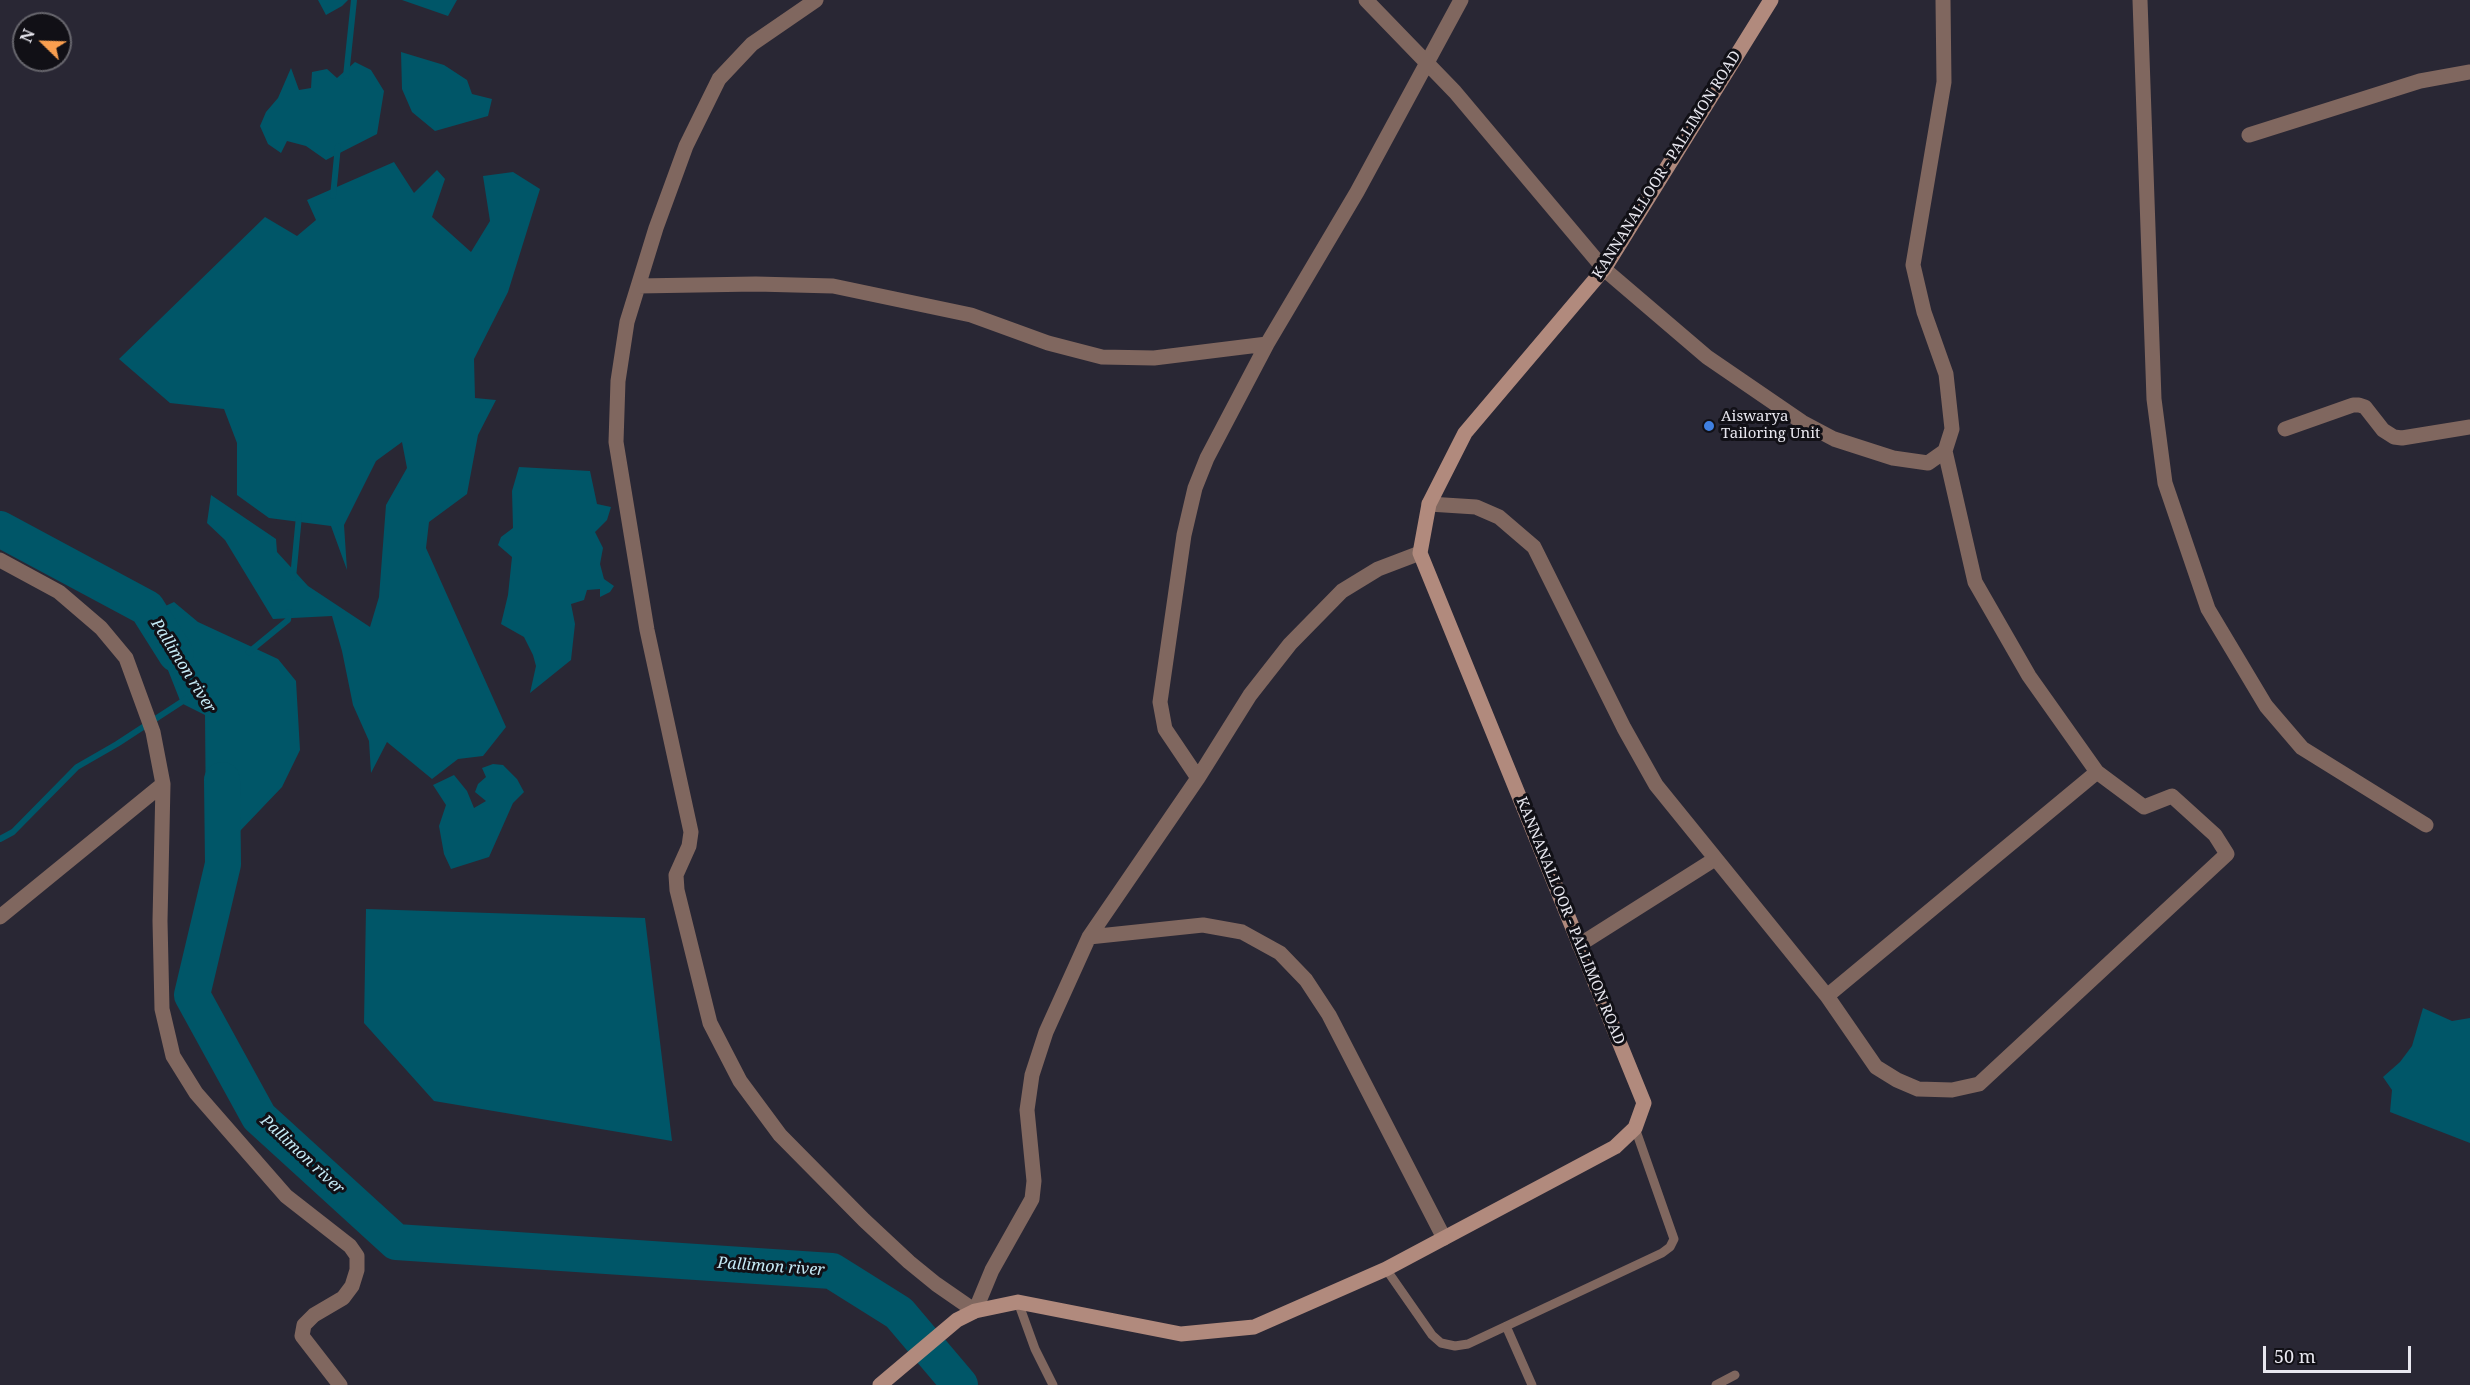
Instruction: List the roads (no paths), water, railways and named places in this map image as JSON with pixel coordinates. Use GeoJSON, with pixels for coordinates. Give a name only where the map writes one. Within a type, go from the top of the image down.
{"type":"FeatureCollection","features":[{"type":"Feature","properties":{"kind":"street"},"geometry":{"type":"LineString","coordinates":[[816,0],[752,44],[720,79],[686,146],[656,228],[627,322],[618,381],[616,442],[647,630],[691,832],[689,846],[676,875],[677,890],[710,1023],[740,1081],[780,1135],[909,1262],[975,1311]]}},
{"type":"Feature","properties":{"kind":"street"},"geometry":{"type":"LineString","coordinates":[[1366,0],[1455,92],[1604,269],[1707,357],[1802,422],[1834,439],[1893,458],[1928,463],[1945,451]]}},
{"type":"Feature","properties":{"kind":"street"},"geometry":{"type":"LineString","coordinates":[[1198,778],[1165,729],[1160,702],[1184,535],[1195,488],[1267,344],[1357,192],[1461,0]]}},
{"type":"Feature","properties":{"kind":"street","name":"KANNANALLOOR - PALLIMON ROAD"},"geometry":{"type":"LineString","coordinates":[[1635,1128],[1644,1103],[1420,553],[1429,504],[1465,433],[1604,269],[1771,0]]}},
{"type":"Feature","properties":{"kind":"street"},"geometry":{"type":"LineString","coordinates":[[1429,504],[1476,507],[1499,517],[1534,547],[1624,728],[1656,785],[1827,996],[1876,1067],[1917,1089],[1952,1090],[1979,1084],[2227,854],[2215,835],[2172,796],[2145,807],[2097,772],[2029,676],[1975,582],[1945,451],[1952,429],[1946,374],[1924,312],[1913,265],[1944,82],[1944,0]]}},
{"type":"Feature","properties":{"kind":"street"},"geometry":{"type":"LineString","coordinates":[[2140,0],[2154,399],[2165,483],[2204,598],[2208,609],[2266,706],[2302,748],[2426,825]]}},
{"type":"Feature","properties":{"kind":"street"},"geometry":{"type":"LineString","coordinates":[[2250,135],[2420,81],[2470,72]]}},
{"type":"Feature","properties":{"kind":"street"},"geometry":{"type":"LineString","coordinates":[[638,286],[756,284],[833,286],[971,315],[1048,343],[1102,357],[1154,358],[1267,344]]}},
{"type":"Feature","properties":{"kind":"street"},"geometry":{"type":"LineString","coordinates":[[2285,429],[2353,405],[2365,407],[2383,430],[2402,438],[2470,428]]}},
{"type":"Feature","properties":{"kind":"street"},"geometry":{"type":"LineString","coordinates":[[975,1311],[992,1270],[1032,1199],[1034,1181],[1027,1110],[1032,1075],[1046,1032],[1089,937],[1198,778],[1250,695],[1298,636],[1342,591],[1378,569],[1420,553]]}},
{"type":"Feature","properties":{"kind":"street"},"geometry":{"type":"LineString","coordinates":[[0,560],[59,592],[101,628],[126,658],[153,732],[163,784],[160,921],[162,1009],[173,1056],[196,1093],[286,1196],[350,1246],[357,1256],[357,1270],[352,1286],[343,1298],[314,1315],[304,1325],[302,1336],[340,1385]]}},
{"type":"Feature","properties":{"kind":"street"},"geometry":{"type":"LineString","coordinates":[[1827,996],[2097,772]]}},
{"type":"Feature","properties":{"kind":"street"},"geometry":{"type":"LineString","coordinates":[[0,917],[163,784]]}},
{"type":"Feature","properties":{"kind":"street"},"geometry":{"type":"LineString","coordinates":[[1579,945],[1715,859]]}},
{"type":"Feature","properties":{"kind":"street"},"geometry":{"type":"LineString","coordinates":[[1089,937],[1203,925],[1242,932],[1280,953],[1306,980],[1329,1015],[1444,1238]]}},
{"type":"Feature","properties":{"kind":"street"},"geometry":{"type":"LineString","coordinates":[[880,1385],[957,1320],[975,1311],[1018,1302],[1181,1334],[1254,1327],[1386,1269],[1615,1147],[1635,1128]]}},
{"type":"Feature","properties":{"kind":"lane"},"geometry":{"type":"LineString","coordinates":[[1386,1269],[1432,1335],[1441,1343],[1455,1346],[1467,1344],[1662,1253],[1670,1247],[1674,1239],[1635,1128]]}},
{"type":"Feature","properties":{"kind":"lane"},"geometry":{"type":"LineString","coordinates":[[1018,1302],[1035,1349],[1053,1385]]}},
{"type":"Feature","properties":{"kind":"lane"},"geometry":{"type":"LineString","coordinates":[[1506,1326],[1532,1385]]}},
{"type":"Feature","properties":{"kind":"lane"},"geometry":{"type":"LineString","coordinates":[[1716,1385],[1735,1375]]}},
{"type":"Feature","properties":{"kind":"water"},"geometry":{"type":"Polygon","coordinates":[[[318,0],[348,0],[326,15],[318,0]]]}},
{"type":"Feature","properties":{"kind":"water"},"geometry":{"type":"Polygon","coordinates":[[[402,0],[457,0],[448,16],[402,0]]]}},
{"type":"Feature","properties":{"kind":"water"},"geometry":{"type":"Polygon","coordinates":[[[401,52],[444,65],[467,80],[472,94],[492,99],[488,116],[435,131],[412,112],[402,89],[401,52]]]}},
{"type":"Feature","properties":{"kind":"water"},"geometry":{"type":"Polygon","coordinates":[[[355,62],[371,70],[384,91],[377,134],[326,160],[306,146],[287,141],[281,153],[268,144],[260,126],[266,112],[278,98],[291,68],[299,90],[311,88],[312,72],[327,69],[337,78],[355,62]]]}},
{"type":"Feature","properties":{"kind":"water"},"geometry":{"type":"Polygon","coordinates":[[[394,162],[414,193],[437,170],[445,179],[432,217],[471,252],[490,221],[483,176],[513,172],[540,189],[508,292],[474,359],[475,398],[496,400],[478,435],[467,494],[429,522],[426,548],[506,727],[483,756],[458,759],[432,779],[387,742],[371,773],[369,741],[353,705],[332,616],[273,619],[225,540],[207,523],[211,495],[276,539],[277,552],[308,586],[370,627],[379,597],[386,505],[407,468],[402,442],[376,461],[344,525],[347,570],[331,526],[269,518],[237,495],[237,443],[224,409],[170,403],[119,359],[265,217],[297,236],[316,220],[307,200],[394,162]]]}},
{"type":"Feature","properties":{"kind":"water"},"geometry":{"type":"Polygon","coordinates":[[[519,467],[590,471],[597,504],[611,507],[607,520],[595,532],[603,548],[600,564],[604,579],[614,586],[610,592],[600,597],[600,589],[587,590],[584,600],[571,604],[575,624],[571,660],[530,693],[536,666],[533,655],[524,637],[501,624],[508,595],[512,557],[498,545],[501,537],[513,528],[512,491],[519,467]]]}},
{"type":"Feature","properties":{"kind":"water"},"geometry":{"type":"Polygon","coordinates":[[[174,602],[198,622],[278,659],[296,681],[300,750],[282,787],[240,831],[206,829],[205,715],[181,703],[164,660],[142,617],[174,602]]]}},
{"type":"Feature","properties":{"kind":"water"},"geometry":{"type":"Polygon","coordinates":[[[493,764],[503,765],[517,779],[524,792],[513,803],[489,857],[451,869],[444,854],[439,826],[446,805],[433,785],[454,775],[467,791],[474,808],[486,801],[475,792],[478,784],[486,777],[482,768],[493,764]]]}},
{"type":"Feature","properties":{"kind":"water"},"geometry":{"type":"Polygon","coordinates":[[[366,909],[645,918],[672,1141],[434,1101],[364,1023],[366,909]]]}},
{"type":"Feature","properties":{"kind":"water"},"geometry":{"type":"Polygon","coordinates":[[[2423,1008],[2452,1021],[2470,1018],[2470,1143],[2390,1112],[2392,1090],[2383,1077],[2400,1062],[2412,1046],[2423,1008]]]}},
{"type":"Feature","properties":{"kind":"waterway"},"geometry":{"type":"LineString","coordinates":[[346,76],[354,0]]}},
{"type":"Feature","properties":{"kind":"waterway"},"geometry":{"type":"LineString","coordinates":[[333,196],[338,146]]}},
{"type":"Feature","properties":{"kind":"waterway"},"geometry":{"type":"LineString","coordinates":[[293,578],[299,516]]}},
{"type":"Feature","properties":{"kind":"waterway","name":"Pallimon river"},"geometry":{"type":"LineString","coordinates":[[0,529],[147,608],[176,654]]}},
{"type":"Feature","properties":{"kind":"waterway"},"geometry":{"type":"LineString","coordinates":[[249,652],[288,620],[289,612]]}},
{"type":"Feature","properties":{"kind":"waterway"},"geometry":{"type":"LineString","coordinates":[[0,839],[13,832],[77,767],[186,699]]}},
{"type":"Feature","properties":{"kind":"waterway","name":"Pallimon river"},"geometry":{"type":"LineString","coordinates":[[222,780],[223,864],[192,995],[259,1117],[396,1242],[832,1271],[899,1313],[960,1385]]}},
{"type":"Feature","properties":{"kind":"place","name":"Aiswarya Tailoring Unit"},"geometry":{"type":"Point","coordinates":[1709,426]}}]}
